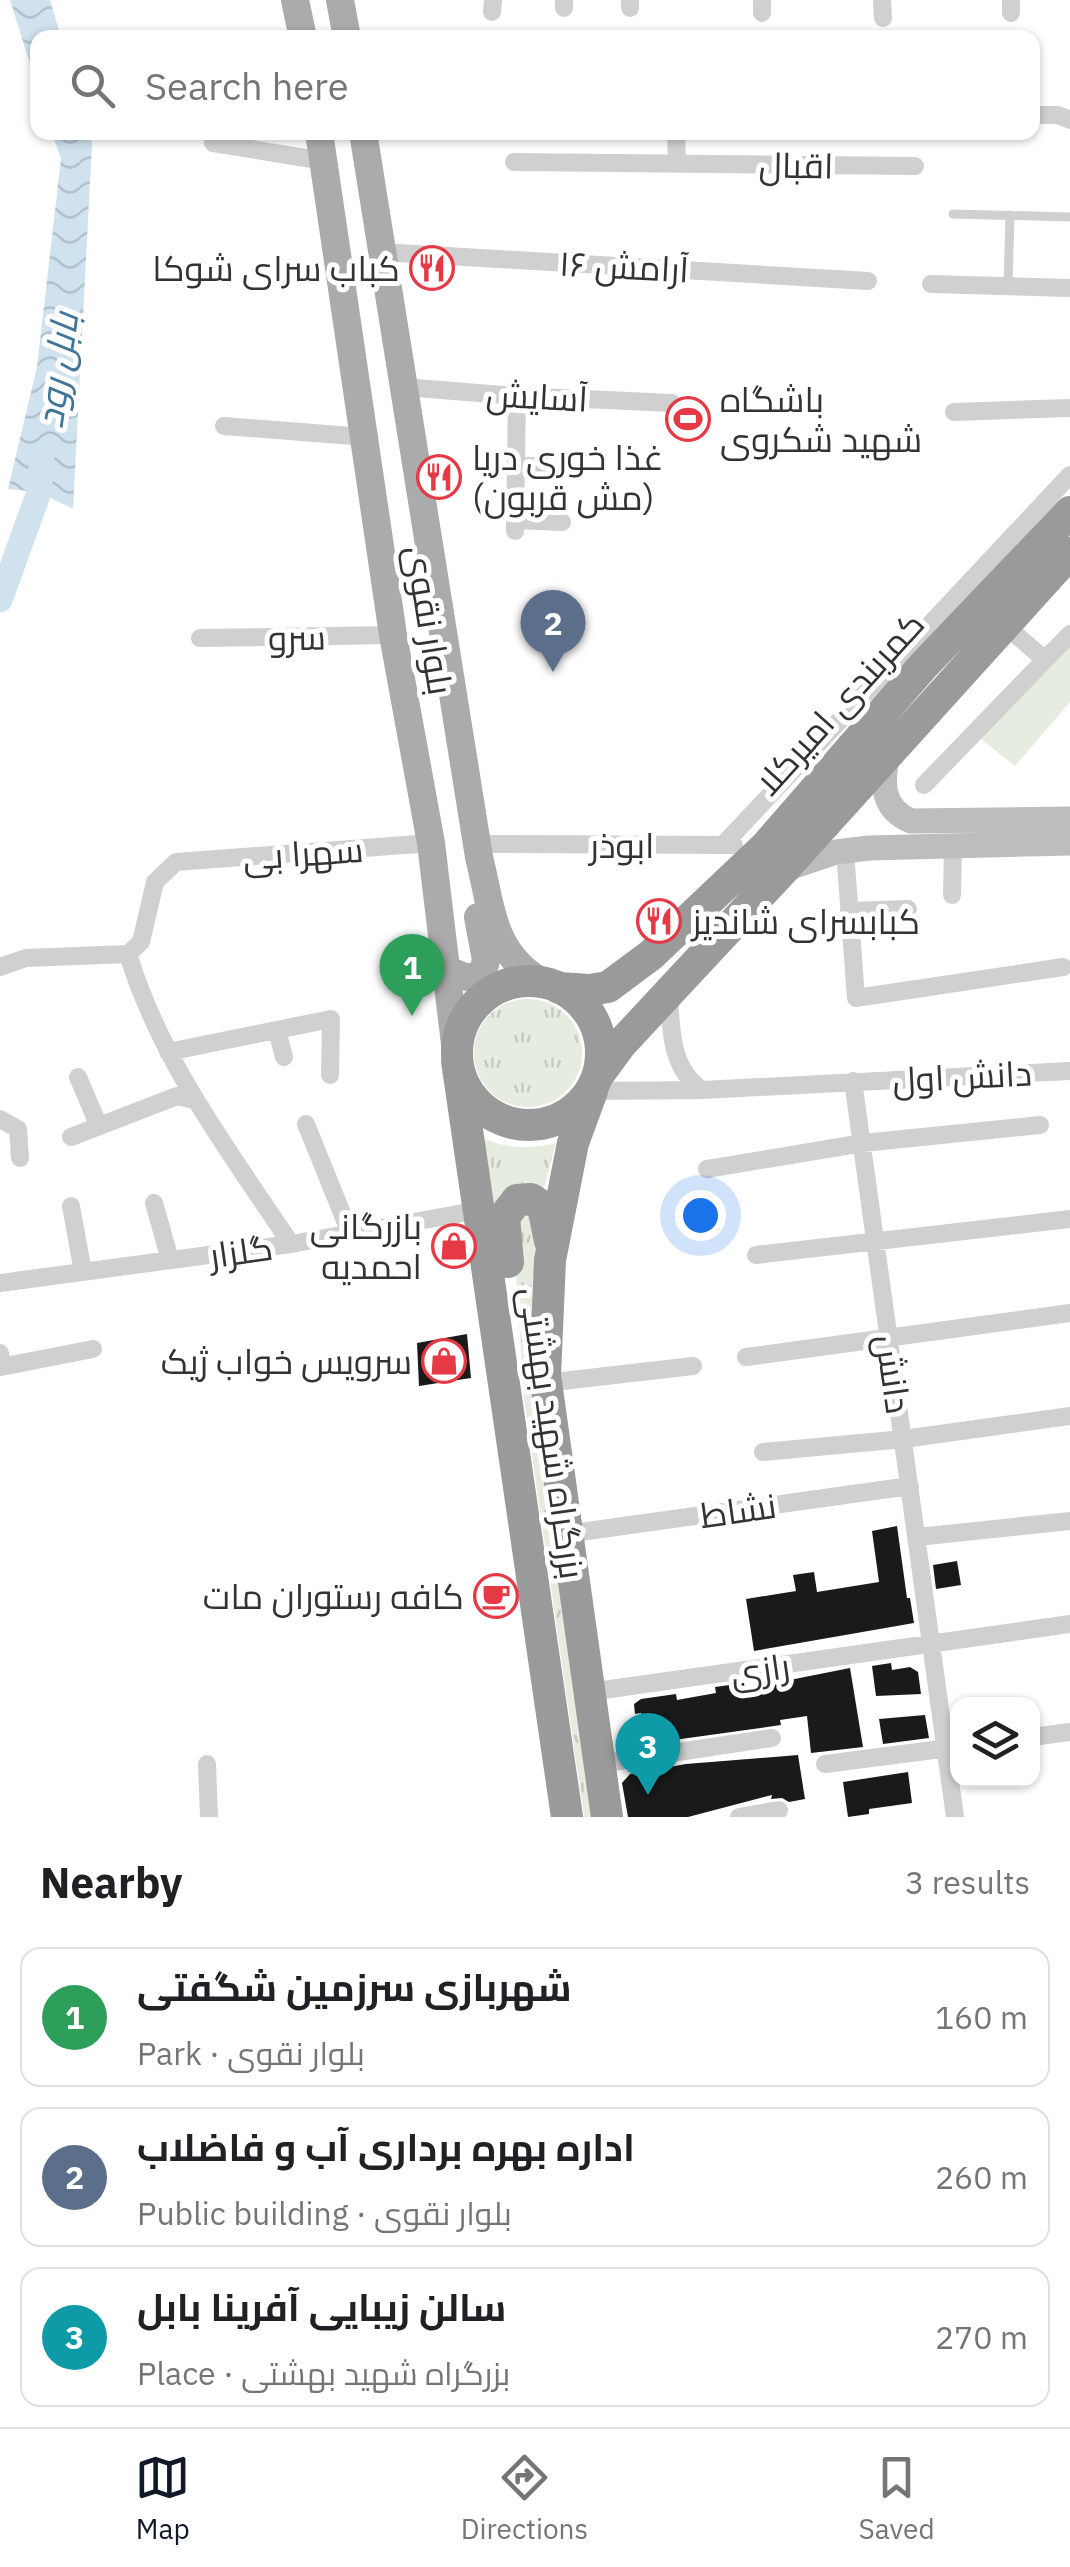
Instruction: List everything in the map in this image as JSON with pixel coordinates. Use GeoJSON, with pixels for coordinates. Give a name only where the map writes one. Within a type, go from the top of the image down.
{"type":"FeatureCollection","features":[{"type":"Feature","properties":{"kind":"highway","name":"کمربندی امیرکلا"},"geometry":{"type":"LineString","coordinates":[[595,1082],[621,1044],[692,970],[864,736],[915,659],[1070,512]]}},
{"type":"Feature","properties":{"kind":"highway","name":"کمربندی امیرکلا"},"geometry":{"type":"LineString","coordinates":[[864,736],[1004,624],[1070,553]]}},
{"type":"Feature","properties":{"kind":"highway","name":"کمربندی امیرکلا"},"geometry":{"type":"LineString","coordinates":[[551,985],[589,990],[608,987],[774,858]]}},
{"type":"Feature","properties":{"kind":"highway"},"geometry":{"type":"LineString","coordinates":[[662,943],[659,953],[665,968],[672,973],[692,970]]}},
{"type":"Feature","properties":{"kind":"highway"},"geometry":{"type":"LineString","coordinates":[[510,984],[551,985],[574,996],[595,1022],[600,1039],[595,1082],[580,1105],[550,1123],[514,1124],[482,1108],[470,1094],[457,1061],[462,1028],[480,1000],[510,984]]}},
{"type":"Feature","properties":{"kind":"highway","name":"بزرگراه شهید بهشتی"},"geometry":{"type":"LineString","coordinates":[[457,1061],[567,1817]]}},
{"type":"Feature","properties":{"kind":"highway","name":"بزرگراه شهید بهشتی"},"geometry":{"type":"LineString","coordinates":[[595,1082],[572,1143],[550,1260],[545,1383],[607,1817]]}},
{"type":"Feature","properties":{"kind":"highway"},"geometry":{"type":"LineString","coordinates":[[512,1424],[513,1318],[504,1224],[506,1210],[517,1200],[531,1199],[543,1207],[550,1260]]}},
{"type":"Feature","properties":{"kind":"main road"},"geometry":{"type":"LineString","coordinates":[[340,0],[346,30]]}},
{"type":"Feature","properties":{"kind":"main road","name":"بلوار نقوی"},"geometry":{"type":"LineString","coordinates":[[320,140],[392,636],[431,844],[457,1061]]}},
{"type":"Feature","properties":{"kind":"main road","name":"بلوار نقوی"},"geometry":{"type":"LineString","coordinates":[[364,140],[479,851],[499,939],[520,968],[551,985]]}},
{"type":"Feature","properties":{"kind":"main road"},"geometry":{"type":"LineString","coordinates":[[864,736],[884,781],[886,798],[898,816],[910,822],[1070,818]]}},
{"type":"Feature","properties":{"kind":"main road"},"geometry":{"type":"LineString","coordinates":[[774,858],[845,851],[1070,843]]}},
{"type":"Feature","properties":{"kind":"main road"},"geometry":{"type":"LineString","coordinates":[[446,969],[466,978],[484,972],[486,960],[472,881],[479,851]]}},
{"type":"Feature","properties":{"kind":"street"},"geometry":{"type":"LineString","coordinates":[[1040,114],[1066,114]]}},
{"type":"Feature","properties":{"kind":"street"},"geometry":{"type":"LineString","coordinates":[[676,140],[677,164]]}},
{"type":"Feature","properties":{"kind":"street"},"geometry":{"type":"LineString","coordinates":[[212,142],[324,161]]}},
{"type":"Feature","properties":{"kind":"street","name":"اقبال"},"geometry":{"type":"LineString","coordinates":[[514,162],[915,166]]}},
{"type":"Feature","properties":{"kind":"street","name":"آرامش ۱۶"},"geometry":{"type":"LineString","coordinates":[[380,252],[868,281]]}},
{"type":"Feature","properties":{"kind":"street"},"geometry":{"type":"LineString","coordinates":[[931,284],[1070,288]]}},
{"type":"Feature","properties":{"kind":"street","name":"آسایش"},"geometry":{"type":"LineString","coordinates":[[403,387],[672,403]]}},
{"type":"Feature","properties":{"kind":"street"},"geometry":{"type":"LineString","coordinates":[[517,396],[515,525],[562,522]]}},
{"type":"Feature","properties":{"kind":"street"},"geometry":{"type":"LineString","coordinates":[[954,412],[1070,408]]}},
{"type":"Feature","properties":{"kind":"street"},"geometry":{"type":"LineString","coordinates":[[224,426],[365,438]]}},
{"type":"Feature","properties":{"kind":"street"},"geometry":{"type":"LineString","coordinates":[[516,465],[550,467]]}},
{"type":"Feature","properties":{"kind":"street"},"geometry":{"type":"LineString","coordinates":[[915,659],[1070,475]]}},
{"type":"Feature","properties":{"kind":"street"},"geometry":{"type":"LineString","coordinates":[[1004,624],[1045,660]]}},
{"type":"Feature","properties":{"kind":"street"},"geometry":{"type":"LineString","coordinates":[[924,786],[1070,634]]}},
{"type":"Feature","properties":{"kind":"street","name":"سرو"},"geometry":{"type":"LineString","coordinates":[[200,638],[392,636]]}},
{"type":"Feature","properties":{"kind":"street"},"geometry":{"type":"LineString","coordinates":[[724,846],[864,736]]}},
{"type":"Feature","properties":{"kind":"street","name":"سهرا بی"},"geometry":{"type":"LineString","coordinates":[[128,954],[141,942],[155,882],[176,862],[431,844]]}},
{"type":"Feature","properties":{"kind":"street","name":"ابوذر"},"geometry":{"type":"LineString","coordinates":[[479,851],[724,846],[774,858]]}},
{"type":"Feature","properties":{"kind":"street"},"geometry":{"type":"LineString","coordinates":[[952,895],[953,846]]}},
{"type":"Feature","properties":{"kind":"street"},"geometry":{"type":"LineString","coordinates":[[845,851],[856,998],[1063,967]]}},
{"type":"Feature","properties":{"kind":"street"},"geometry":{"type":"LineString","coordinates":[[849,911],[908,909]]}},
{"type":"Feature","properties":{"kind":"street"},"geometry":{"type":"LineString","coordinates":[[0,967],[26,958],[128,954],[143,1002],[194,1100],[292,1244]]}},
{"type":"Feature","properties":{"kind":"street"},"geometry":{"type":"LineString","coordinates":[[669,994],[678,1060],[689,1080],[702,1090]]}},
{"type":"Feature","properties":{"kind":"street"},"geometry":{"type":"LineString","coordinates":[[168,1052],[330,1019],[330,1075]]}},
{"type":"Feature","properties":{"kind":"street"},"geometry":{"type":"LineString","coordinates":[[277,1030],[284,1057]]}},
{"type":"Feature","properties":{"kind":"street","name":"دانش اول"},"geometry":{"type":"LineString","coordinates":[[853,1081],[1070,1071]]}},
{"type":"Feature","properties":{"kind":"street"},"geometry":{"type":"LineString","coordinates":[[78,1077],[98,1124]]}},
{"type":"Feature","properties":{"kind":"street"},"geometry":{"type":"LineString","coordinates":[[595,1082],[702,1090],[853,1081]]}},
{"type":"Feature","properties":{"kind":"street","name":"دانش"},"geometry":{"type":"LineString","coordinates":[[853,1081],[930,1646],[950,1739]]}},
{"type":"Feature","properties":{"kind":"street"},"geometry":{"type":"LineString","coordinates":[[71,1137],[177,1096],[194,1100]]}},
{"type":"Feature","properties":{"kind":"street"},"geometry":{"type":"LineString","coordinates":[[0,1119],[18,1130],[20,1158]]}},
{"type":"Feature","properties":{"kind":"street"},"geometry":{"type":"LineString","coordinates":[[306,1124],[350,1233]]}},
{"type":"Feature","properties":{"kind":"street"},"geometry":{"type":"LineString","coordinates":[[707,1169],[863,1143],[1040,1125]]}},
{"type":"Feature","properties":{"kind":"street"},"geometry":{"type":"LineString","coordinates":[[154,1203],[170,1260]]}},
{"type":"Feature","properties":{"kind":"street"},"geometry":{"type":"LineString","coordinates":[[71,1206],[83,1272]]}},
{"type":"Feature","properties":{"kind":"street","name":"گلزار"},"geometry":{"type":"LineString","coordinates":[[0,1283],[292,1244],[480,1210]]}},
{"type":"Feature","properties":{"kind":"street"},"geometry":{"type":"LineString","coordinates":[[756,1255],[1070,1219]]}},
{"type":"Feature","properties":{"kind":"street"},"geometry":{"type":"LineString","coordinates":[[746,1357],[1070,1314]]}},
{"type":"Feature","properties":{"kind":"street"},"geometry":{"type":"LineString","coordinates":[[0,1352],[2,1367],[92,1349]]}},
{"type":"Feature","properties":{"kind":"street"},"geometry":{"type":"LineString","coordinates":[[545,1383],[693,1366]]}},
{"type":"Feature","properties":{"kind":"street"},"geometry":{"type":"LineString","coordinates":[[763,1452],[904,1439],[1070,1416]]}},
{"type":"Feature","properties":{"kind":"street","name":"نشاط"},"geometry":{"type":"LineString","coordinates":[[566,1534],[910,1486]]}},
{"type":"Feature","properties":{"kind":"street"},"geometry":{"type":"LineString","coordinates":[[917,1537],[1070,1520]]}},
{"type":"Feature","properties":{"kind":"street","name":"رازی"},"geometry":{"type":"LineString","coordinates":[[589,1692],[1070,1624]]}},
{"type":"Feature","properties":{"kind":"street"},"geometry":{"type":"LineString","coordinates":[[1040,1736],[1070,1732]]}},
{"type":"Feature","properties":{"kind":"street"},"geometry":{"type":"LineString","coordinates":[[599,1764],[772,1738]]}},
{"type":"Feature","properties":{"kind":"street"},"geometry":{"type":"LineString","coordinates":[[824,1764],[950,1748]]}},
{"type":"Feature","properties":{"kind":"street"},"geometry":{"type":"LineString","coordinates":[[206,1764],[208,1817]]}},
{"type":"Feature","properties":{"kind":"street","name":"دانش"},"geometry":{"type":"LineString","coordinates":[[954,1787],[955,1817]]}},
{"type":"Feature","properties":{"kind":"street"},"geometry":{"type":"LineString","coordinates":[[739,1817],[779,1810]]}},
{"type":"Feature","properties":{"kind":"lane"},"geometry":{"type":"LineString","coordinates":[[952,214],[1070,217]]}},
{"type":"Feature","properties":{"kind":"lane"},"geometry":{"type":"LineString","coordinates":[[1008,286],[1010,216]]}},
{"type":"Feature","properties":{"kind":"green space"},"geometry":{"type":"Polygon","coordinates":[[[1070,631],[1070,702],[1015,766],[976,735],[1070,631]]]}},
{"type":"Feature","properties":{"kind":"green space"},"geometry":{"type":"Polygon","coordinates":[[[528,999],[549,1003],[566,1015],[578,1032],[582,1053],[578,1074],[566,1091],[549,1103],[528,1107],[507,1103],[490,1091],[478,1074],[474,1053],[478,1032],[490,1015],[507,1003],[528,999]]]}},
{"type":"Feature","properties":{"kind":"green space"},"geometry":{"type":"Polygon","coordinates":[[[482,1137],[518,1147],[556,1143],[543,1192],[496,1213],[482,1137]]]}},
{"type":"Feature","properties":{"kind":"green space"},"geometry":{"type":"Polygon","coordinates":[[[519,1213],[535,1217],[534,1406],[592,1817],[584,1817],[524,1399],[513,1225],[519,1213]]]}},
{"type":"Feature","properties":{"kind":"water"},"geometry":{"type":"Polygon","coordinates":[[[10,0],[50,0],[59,30],[30,30],[30,64],[10,0]]]}},
{"type":"Feature","properties":{"kind":"water"},"geometry":{"type":"Polygon","coordinates":[[[54,140],[91,140],[73,509],[39,492],[8,489],[37,367],[61,159],[54,140]]]}},
{"type":"Feature","properties":{"kind":"building","name":"سرویس خواب ژیک"},"geometry":{"type":"Polygon","coordinates":[[[467,1334],[471,1378],[419,1386],[417,1343],[467,1334]]]}},
{"type":"Feature","properties":{"kind":"building"},"geometry":{"type":"Polygon","coordinates":[[[897,1526],[914,1623],[754,1651],[746,1599],[796,1591],[793,1575],[814,1572],[817,1592],[879,1582],[872,1531],[897,1526]]]}},
{"type":"Feature","properties":{"kind":"building"},"geometry":{"type":"Polygon","coordinates":[[[957,1561],[961,1585],[936,1589],[933,1565],[957,1561]]]}},
{"type":"Feature","properties":{"kind":"building"},"geometry":{"type":"Polygon","coordinates":[[[891,1663],[892,1670],[910,1667],[918,1672],[921,1694],[876,1696],[872,1666],[891,1663]]]}},
{"type":"Feature","properties":{"kind":"building"},"geometry":{"type":"Polygon","coordinates":[[[850,1668],[863,1747],[811,1753],[807,1716],[780,1720],[781,1725],[645,1744],[641,1713],[635,1714],[634,1704],[641,1699],[676,1694],[677,1700],[716,1693],[715,1687],[744,1683],[745,1689],[850,1668]]]}},
{"type":"Feature","properties":{"kind":"building"},"geometry":{"type":"Polygon","coordinates":[[[925,1715],[929,1738],[883,1744],[879,1719],[925,1715]]]}},
{"type":"Feature","properties":{"kind":"building"},"geometry":{"type":"Polygon","coordinates":[[[798,1755],[805,1799],[789,1802],[771,1799],[772,1795],[688,1817],[628,1817],[622,1783],[630,1774],[686,1764],[798,1755]]]}},
{"type":"Feature","properties":{"kind":"building"},"geometry":{"type":"Polygon","coordinates":[[[908,1772],[912,1803],[869,1809],[869,1814],[848,1817],[843,1782],[908,1772]]]}},
{"type":"Feature","properties":{"kind":"waterway","name":"بابل رود"},"geometry":{"type":"LineString","coordinates":[[0,600],[39,492],[42,457]]}},
{"type":"Feature","properties":{"kind":"place","name":"کباب سرای شوکا"},"geometry":{"type":"Point","coordinates":[432,268]}},
{"type":"Feature","properties":{"kind":"place","name":"باشگاه شهید شکروی"},"geometry":{"type":"Point","coordinates":[688,419]}},
{"type":"Feature","properties":{"kind":"place","name":"غذا خوری دریا (مش قربون)"},"geometry":{"type":"Point","coordinates":[439,477]}},
{"type":"Feature","properties":{"kind":"place","name":"اداره بهره برداری آب و فاضلاب"},"geometry":{"type":"Point","coordinates":[553,672]}},
{"type":"Feature","properties":{"kind":"place","name":"کبابسرای شاندیز"},"geometry":{"type":"Point","coordinates":[659,921]}},
{"type":"Feature","properties":{"kind":"place","name":"شهربازی سرزمین شگفتی"},"geometry":{"type":"Point","coordinates":[412,1016]}},
{"type":"Feature","properties":{"kind":"place","name":"بازرگانی احمدیه"},"geometry":{"type":"Point","coordinates":[454,1246]}},
{"type":"Feature","properties":{"kind":"place","name":"سرویس خواب ژیک"},"geometry":{"type":"Point","coordinates":[444,1361]}},
{"type":"Feature","properties":{"kind":"place","name":"کافه رستوران مات"},"geometry":{"type":"Point","coordinates":[496,1596]}},
{"type":"Feature","properties":{"kind":"place","name":"سالن زیبایی آفرینا بابل"},"geometry":{"type":"Point","coordinates":[648,1795]}}]}
